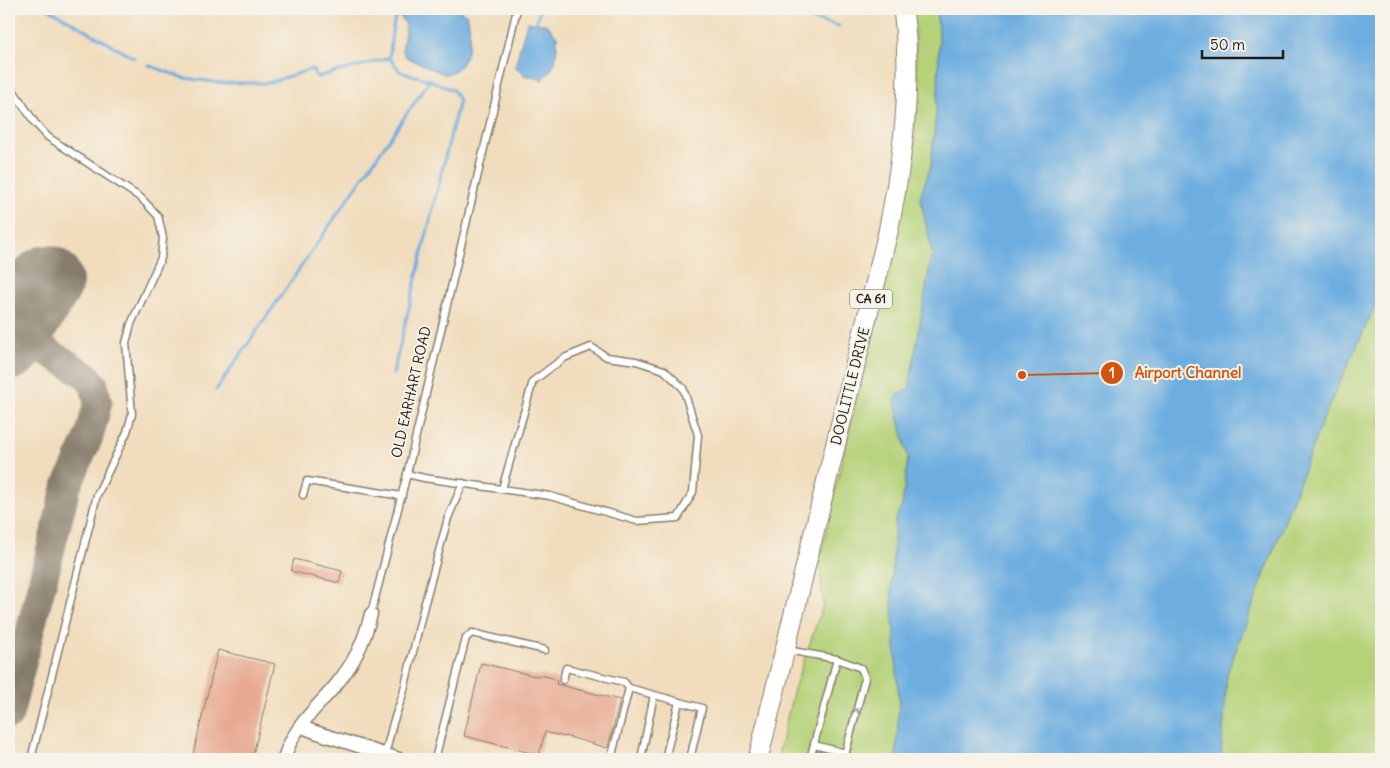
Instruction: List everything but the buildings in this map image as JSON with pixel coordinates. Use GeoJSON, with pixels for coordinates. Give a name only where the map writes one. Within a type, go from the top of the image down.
{"type":"FeatureCollection","features":[{"type":"Feature","properties":{"kind":"main road","name":"DOOLITTLE DRIVE"},"geometry":{"type":"LineString","coordinates":[[758,759],[898,187],[907,102],[908,58],[903,9]]}},
{"type":"Feature","properties":{"kind":"street","name":"OLD EARHART ROAD"},"geometry":{"type":"LineString","coordinates":[[284,759],[289,743],[300,726],[335,686],[357,656],[366,637],[371,614]]}},
{"type":"Feature","properties":{"kind":"street"},"geometry":{"type":"LineString","coordinates":[[300,726],[399,759]]}},
{"type":"Feature","properties":{"kind":"lane","name":"OLD EARHART ROAD"},"geometry":{"type":"LineString","coordinates":[[371,614],[402,496],[517,9]]}},
{"type":"Feature","properties":{"kind":"lane"},"geometry":{"type":"LineString","coordinates":[[9,84],[35,123],[48,137],[141,198],[158,216],[164,238],[160,258],[131,324],[126,343],[132,414],[130,423],[125,438],[97,495],[31,759]]}},
{"type":"Feature","properties":{"kind":"lane"},"geometry":{"type":"LineString","coordinates":[[407,474],[463,483],[502,489],[550,496],[637,521],[678,518],[693,492],[698,435],[683,388],[664,370],[636,361],[608,357],[591,347],[564,358],[533,382],[502,489]]}},
{"type":"Feature","properties":{"kind":"lane"},"geometry":{"type":"LineString","coordinates":[[303,495],[306,481],[402,496]]}},
{"type":"Feature","properties":{"kind":"lane"},"geometry":{"type":"LineString","coordinates":[[385,755],[403,694],[448,518],[463,483]]}},
{"type":"Feature","properties":{"kind":"lane"},"geometry":{"type":"LineString","coordinates":[[435,759],[466,638],[472,633],[545,650]]}},
{"type":"Feature","properties":{"kind":"lane"},"geometry":{"type":"LineString","coordinates":[[785,649],[837,660],[861,668],[865,678],[845,756],[814,745]]}},
{"type":"Feature","properties":{"kind":"lane"},"geometry":{"type":"LineString","coordinates":[[810,759],[837,660]]}},
{"type":"Feature","properties":{"kind":"lane"},"geometry":{"type":"LineString","coordinates":[[562,680],[566,668],[624,682],[629,688],[702,708],[690,759]]}},
{"type":"Feature","properties":{"kind":"lane"},"geometry":{"type":"LineString","coordinates":[[611,759],[629,688]]}},
{"type":"Feature","properties":{"kind":"lane"},"geometry":{"type":"LineString","coordinates":[[641,759],[654,696]]}},
{"type":"Feature","properties":{"kind":"lane"},"geometry":{"type":"LineString","coordinates":[[665,759],[679,702]]}},
{"type":"Feature","properties":{"kind":"green space"},"geometry":{"type":"Polygon","coordinates":[[[914,9],[1381,9],[1381,759],[777,759],[794,689],[823,605],[820,559],[903,205],[914,144],[917,84],[914,9]]]}},
{"type":"Feature","properties":{"kind":"water"},"geometry":{"type":"Polygon","coordinates":[[[406,9],[456,9],[467,15],[469,21],[468,48],[463,61],[456,70],[446,75],[406,57],[402,50],[406,24],[397,14],[404,15],[406,9]]]}},
{"type":"Feature","properties":{"kind":"water"},"geometry":{"type":"Polygon","coordinates":[[[935,9],[1381,9],[1381,294],[1323,419],[1227,674],[1221,759],[896,759],[899,702],[891,589],[895,521],[902,505],[908,458],[894,398],[909,388],[932,252],[920,197],[931,165],[938,89],[939,32],[935,9]]]}},
{"type":"Feature","properties":{"kind":"water"},"geometry":{"type":"Polygon","coordinates":[[[527,22],[546,24],[557,36],[555,60],[551,70],[542,80],[524,75],[515,66],[527,22]]]}},
{"type":"Feature","properties":{"kind":"waterway"},"geometry":{"type":"LineString","coordinates":[[49,9],[134,58]]}},
{"type":"Feature","properties":{"kind":"waterway"},"geometry":{"type":"LineString","coordinates":[[148,65],[184,78],[223,83],[268,83],[312,69],[317,77],[389,58],[392,30],[397,14],[381,9]]}},
{"type":"Feature","properties":{"kind":"waterway"},"geometry":{"type":"LineString","coordinates":[[536,23],[540,9]]}},
{"type":"Feature","properties":{"kind":"waterway"},"geometry":{"type":"LineString","coordinates":[[772,9],[839,26]]}},
{"type":"Feature","properties":{"kind":"waterway"},"geometry":{"type":"LineString","coordinates":[[216,390],[430,80],[401,72],[389,58]]}},
{"type":"Feature","properties":{"kind":"waterway"},"geometry":{"type":"LineString","coordinates":[[393,374],[459,100],[453,90],[430,80]]}},
{"type":"Feature","properties":{"kind":"taxiway"},"geometry":{"type":"LineString","coordinates":[[9,274],[24,289],[30,309]]}},
{"type":"Feature","properties":{"kind":"taxiway"},"geometry":{"type":"LineString","coordinates":[[9,348],[24,342],[32,342],[87,376],[94,385],[98,402],[89,437],[66,488],[9,715]]}},
{"type":"Feature","properties":{"kind":"runway"},"geometry":{"type":"LineString","coordinates":[[9,344],[47,281]]}},
{"type":"Feature","properties":{"kind":"place","name":"Airport Channel"},"geometry":{"type":"Point","coordinates":[1022,375]}}]}
